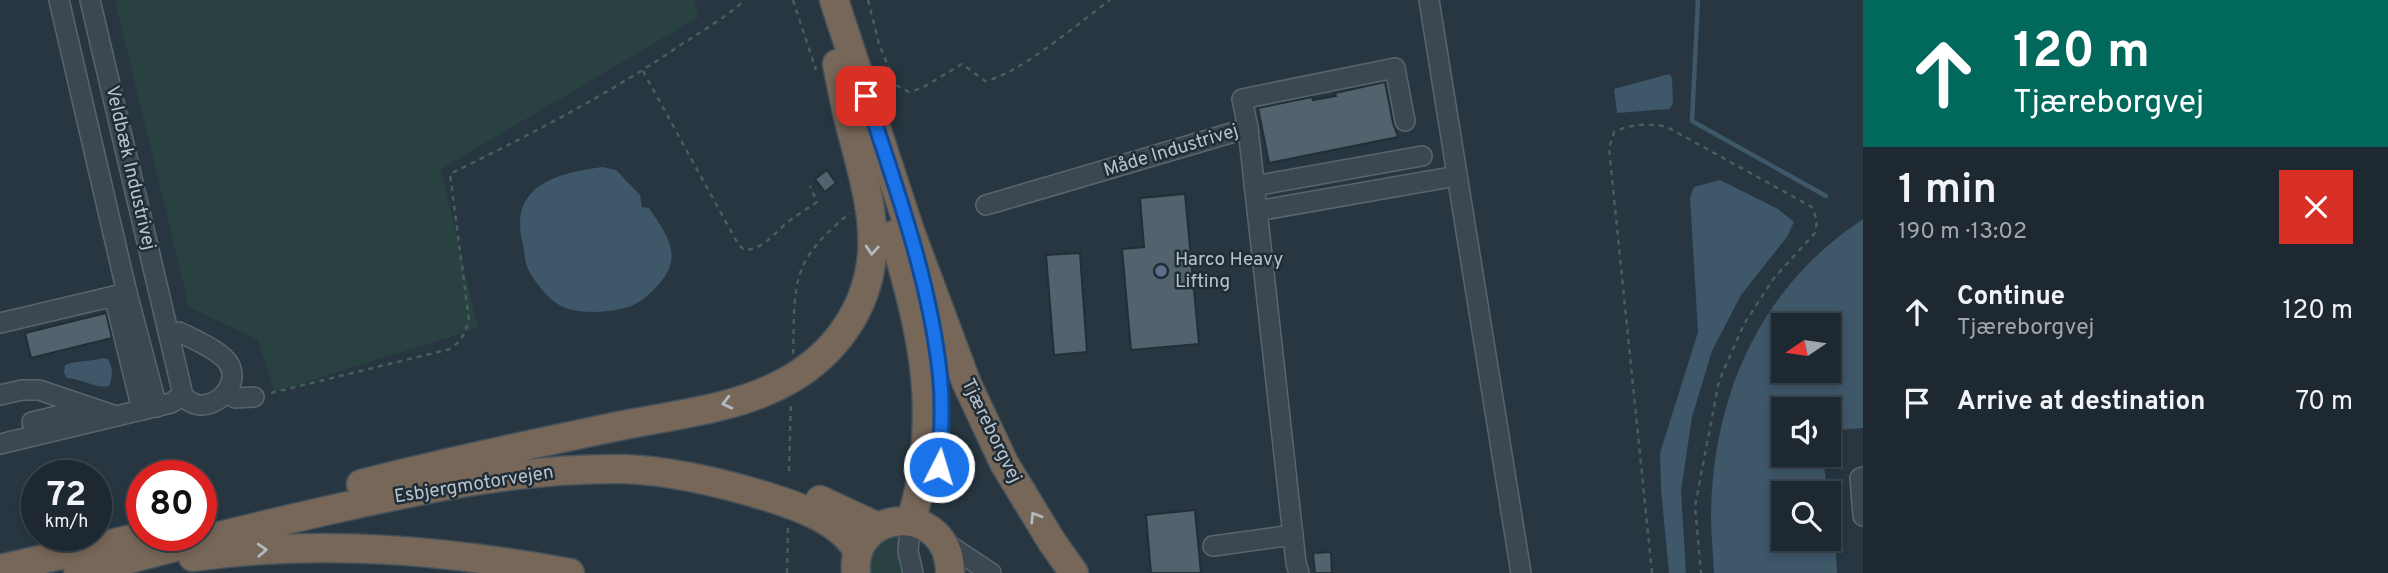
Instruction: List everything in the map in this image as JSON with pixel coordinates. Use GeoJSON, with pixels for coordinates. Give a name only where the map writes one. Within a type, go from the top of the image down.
{"type":"FeatureCollection","features":[{"type":"Feature","properties":{"kind":"highway"},"geometry":{"type":"LineString","coordinates":[[816,0],[828,71],[902,265],[918,323],[928,410],[919,493],[927,529],[950,561],[950,573]]}},
{"type":"Feature","properties":{"kind":"highway","name":"Tjæreborgvej"},"geometry":{"type":"LineString","coordinates":[[834,0],[910,231],[967,384],[1027,503],[1074,573]]}},
{"type":"Feature","properties":{"kind":"highway"},"geometry":{"type":"LineString","coordinates":[[361,484],[467,457],[742,399],[786,382],[831,349],[861,302],[868,282],[873,233],[870,203],[848,116],[828,71]]}},
{"type":"Feature","properties":{"kind":"highway"},"geometry":{"type":"LineString","coordinates":[[910,231],[932,323],[940,378],[942,422],[939,467],[927,529]]}},
{"type":"Feature","properties":{"kind":"highway","name":"Esbjergmotorvejen"},"geometry":{"type":"LineString","coordinates":[[217,519],[361,484],[523,458],[635,454],[726,466],[785,486],[878,527]]}},
{"type":"Feature","properties":{"kind":"highway","name":"Esbjergmotorvejen"},"geometry":{"type":"LineString","coordinates":[[78,573],[178,545],[369,501],[465,483],[549,472],[626,469],[708,479],[780,501],[834,526],[851,539],[857,563]]}},
{"type":"Feature","properties":{"kind":"highway"},"geometry":{"type":"LineString","coordinates":[[857,563],[862,543],[878,527],[899,520],[927,529]]}},
{"type":"Feature","properties":{"kind":"highway"},"geometry":{"type":"LineString","coordinates":[[0,569],[126,540]]}},
{"type":"Feature","properties":{"kind":"highway"},"geometry":{"type":"LineString","coordinates":[[97,573],[197,556],[336,547],[451,555],[570,573]]}},
{"type":"Feature","properties":{"kind":"street"},"geometry":{"type":"LineString","coordinates":[[45,0],[73,60]]}},
{"type":"Feature","properties":{"kind":"street"},"geometry":{"type":"LineString","coordinates":[[59,0],[121,294],[149,408]]}},
{"type":"Feature","properties":{"kind":"street","name":"Veldbæk Industrivej"},"geometry":{"type":"LineString","coordinates":[[90,0],[183,395]]}},
{"type":"Feature","properties":{"kind":"street"},"geometry":{"type":"LineString","coordinates":[[1429,0],[1521,573]]}},
{"type":"Feature","properties":{"kind":"street"},"geometry":{"type":"LineString","coordinates":[[1248,128],[1242,99],[1395,68],[1405,121]]}},
{"type":"Feature","properties":{"kind":"street","name":"Måde Industrivej"},"geometry":{"type":"LineString","coordinates":[[986,205],[1248,128],[1299,573]]}},
{"type":"Feature","properties":{"kind":"street"},"geometry":{"type":"LineString","coordinates":[[1254,186],[1422,156]]}},
{"type":"Feature","properties":{"kind":"street"},"geometry":{"type":"LineString","coordinates":[[1257,211],[1457,176]]}},
{"type":"Feature","properties":{"kind":"street"},"geometry":{"type":"LineString","coordinates":[[0,323],[121,294]]}},
{"type":"Feature","properties":{"kind":"street"},"geometry":{"type":"LineString","coordinates":[[0,443],[171,404],[183,395],[191,403],[202,405],[215,402],[228,392],[232,384],[232,374],[223,357],[179,332],[170,335]]}},
{"type":"Feature","properties":{"kind":"street"},"geometry":{"type":"LineString","coordinates":[[0,395],[22,390],[39,390],[117,416]]}},
{"type":"Feature","properties":{"kind":"street"},"geometry":{"type":"LineString","coordinates":[[228,392],[235,398],[254,397]]}},
{"type":"Feature","properties":{"kind":"street"},"geometry":{"type":"LineString","coordinates":[[0,430],[92,408]]}},
{"type":"Feature","properties":{"kind":"street"},"geometry":{"type":"LineString","coordinates":[[1863,477],[1860,478],[1863,516]]}},
{"type":"Feature","properties":{"kind":"street"},"geometry":{"type":"LineString","coordinates":[[913,573],[908,551],[927,529],[991,573]]}},
{"type":"Feature","properties":{"kind":"street"},"geometry":{"type":"LineString","coordinates":[[1213,546],[1293,535]]}},
{"type":"Feature","properties":{"kind":"path"},"geometry":{"type":"LineString","coordinates":[[254,397],[450,349],[458,344],[465,335],[469,320],[450,174],[590,103],[732,12],[745,0]]}},
{"type":"Feature","properties":{"kind":"path"},"geometry":{"type":"LineString","coordinates":[[793,0],[828,71]]}},
{"type":"Feature","properties":{"kind":"path"},"geometry":{"type":"LineString","coordinates":[[868,0],[878,44],[896,85],[909,92],[922,88],[962,64],[985,81],[996,79],[1026,61],[1110,0]]}},
{"type":"Feature","properties":{"kind":"path"},"geometry":{"type":"LineString","coordinates":[[643,71],[738,244],[744,250],[751,250],[763,244],[817,202],[810,186]]}},
{"type":"Feature","properties":{"kind":"path"},"geometry":{"type":"LineString","coordinates":[[1652,573],[1609,148],[1614,132],[1649,124],[1667,127],[1812,208],[1817,221],[1815,233],[1774,278],[1744,324],[1719,381],[1695,506],[1701,573]]}},
{"type":"Feature","properties":{"kind":"path"},"geometry":{"type":"LineString","coordinates":[[793,361],[794,295],[799,274],[814,248],[852,212],[854,206]]}},
{"type":"Feature","properties":{"kind":"path"},"geometry":{"type":"LineString","coordinates":[[789,471],[792,394]]}},
{"type":"Feature","properties":{"kind":"path"},"geometry":{"type":"LineString","coordinates":[[787,573],[788,520]]}},
{"type":"Feature","properties":{"kind":"green space"},"geometry":{"type":"Polygon","coordinates":[[[115,0],[694,0],[699,17],[441,169],[478,328],[274,392],[258,340],[189,307],[115,0]]]}},
{"type":"Feature","properties":{"kind":"green space"},"geometry":{"type":"Polygon","coordinates":[[[892,534],[905,538],[907,573],[869,573],[874,550],[892,534]]]}},
{"type":"Feature","properties":{"kind":"water"},"geometry":{"type":"Polygon","coordinates":[[[1669,74],[1672,78],[1673,104],[1669,109],[1617,113],[1614,89],[1669,74]]]}},
{"type":"Feature","properties":{"kind":"water"},"geometry":{"type":"Polygon","coordinates":[[[603,167],[616,170],[640,195],[642,207],[649,208],[667,237],[672,255],[671,264],[659,284],[630,307],[599,312],[571,310],[552,300],[529,271],[520,225],[522,209],[539,186],[552,179],[603,167]]]}},
{"type":"Feature","properties":{"kind":"water"},"geometry":{"type":"Polygon","coordinates":[[[1720,180],[1778,209],[1794,222],[1787,237],[1741,295],[1712,351],[1692,417],[1681,491],[1686,573],[1669,573],[1660,453],[1698,332],[1690,197],[1694,187],[1720,180]]]}},
{"type":"Feature","properties":{"kind":"water"},"geometry":{"type":"Polygon","coordinates":[[[1863,219],[1863,428],[1841,430],[1841,397],[1771,397],[1771,467],[1824,467],[1826,481],[1771,481],[1771,551],[1836,551],[1837,573],[1714,573],[1711,514],[1721,427],[1733,386],[1750,347],[1771,310],[1796,276],[1827,246],[1863,219]]]}},
{"type":"Feature","properties":{"kind":"water"},"geometry":{"type":"Polygon","coordinates":[[[108,359],[112,369],[109,386],[67,378],[64,373],[65,365],[108,359]]]}},
{"type":"Feature","properties":{"kind":"building"},"geometry":{"type":"Polygon","coordinates":[[[1385,82],[1398,137],[1269,163],[1258,108],[1312,97],[1313,100],[1336,96],[1335,93],[1385,82]]]}},
{"type":"Feature","properties":{"kind":"building"},"geometry":{"type":"Polygon","coordinates":[[[827,170],[836,183],[825,192],[815,179],[827,170]]]}},
{"type":"Feature","properties":{"kind":"building"},"geometry":{"type":"Polygon","coordinates":[[[1185,194],[1199,344],[1131,350],[1122,249],[1144,247],[1140,198],[1185,194]]]}},
{"type":"Feature","properties":{"kind":"building"},"geometry":{"type":"Polygon","coordinates":[[[1080,253],[1087,352],[1054,355],[1046,255],[1080,253]]]}},
{"type":"Feature","properties":{"kind":"building"},"geometry":{"type":"Polygon","coordinates":[[[106,313],[112,338],[31,358],[25,333],[106,313]]]}},
{"type":"Feature","properties":{"kind":"building"},"geometry":{"type":"Polygon","coordinates":[[[1195,510],[1201,573],[1151,573],[1146,515],[1195,510]]]}},
{"type":"Feature","properties":{"kind":"building"},"geometry":{"type":"Polygon","coordinates":[[[1331,552],[1332,573],[1315,573],[1313,553],[1331,552]]]}},
{"type":"Feature","properties":{"kind":"waterway"},"geometry":{"type":"LineString","coordinates":[[1698,0],[1692,121],[1826,196]]}},
{"type":"Feature","properties":{"kind":"place","name":"Harco Heavy Lifting"},"geometry":{"type":"Point","coordinates":[1161,271]}},
{"type":"Feature","properties":{"kind":"route"},"geometry":{"type":"LineString","coordinates":[[866,96],[910,231],[932,323],[940,378],[942,422],[939,467]]}}]}
